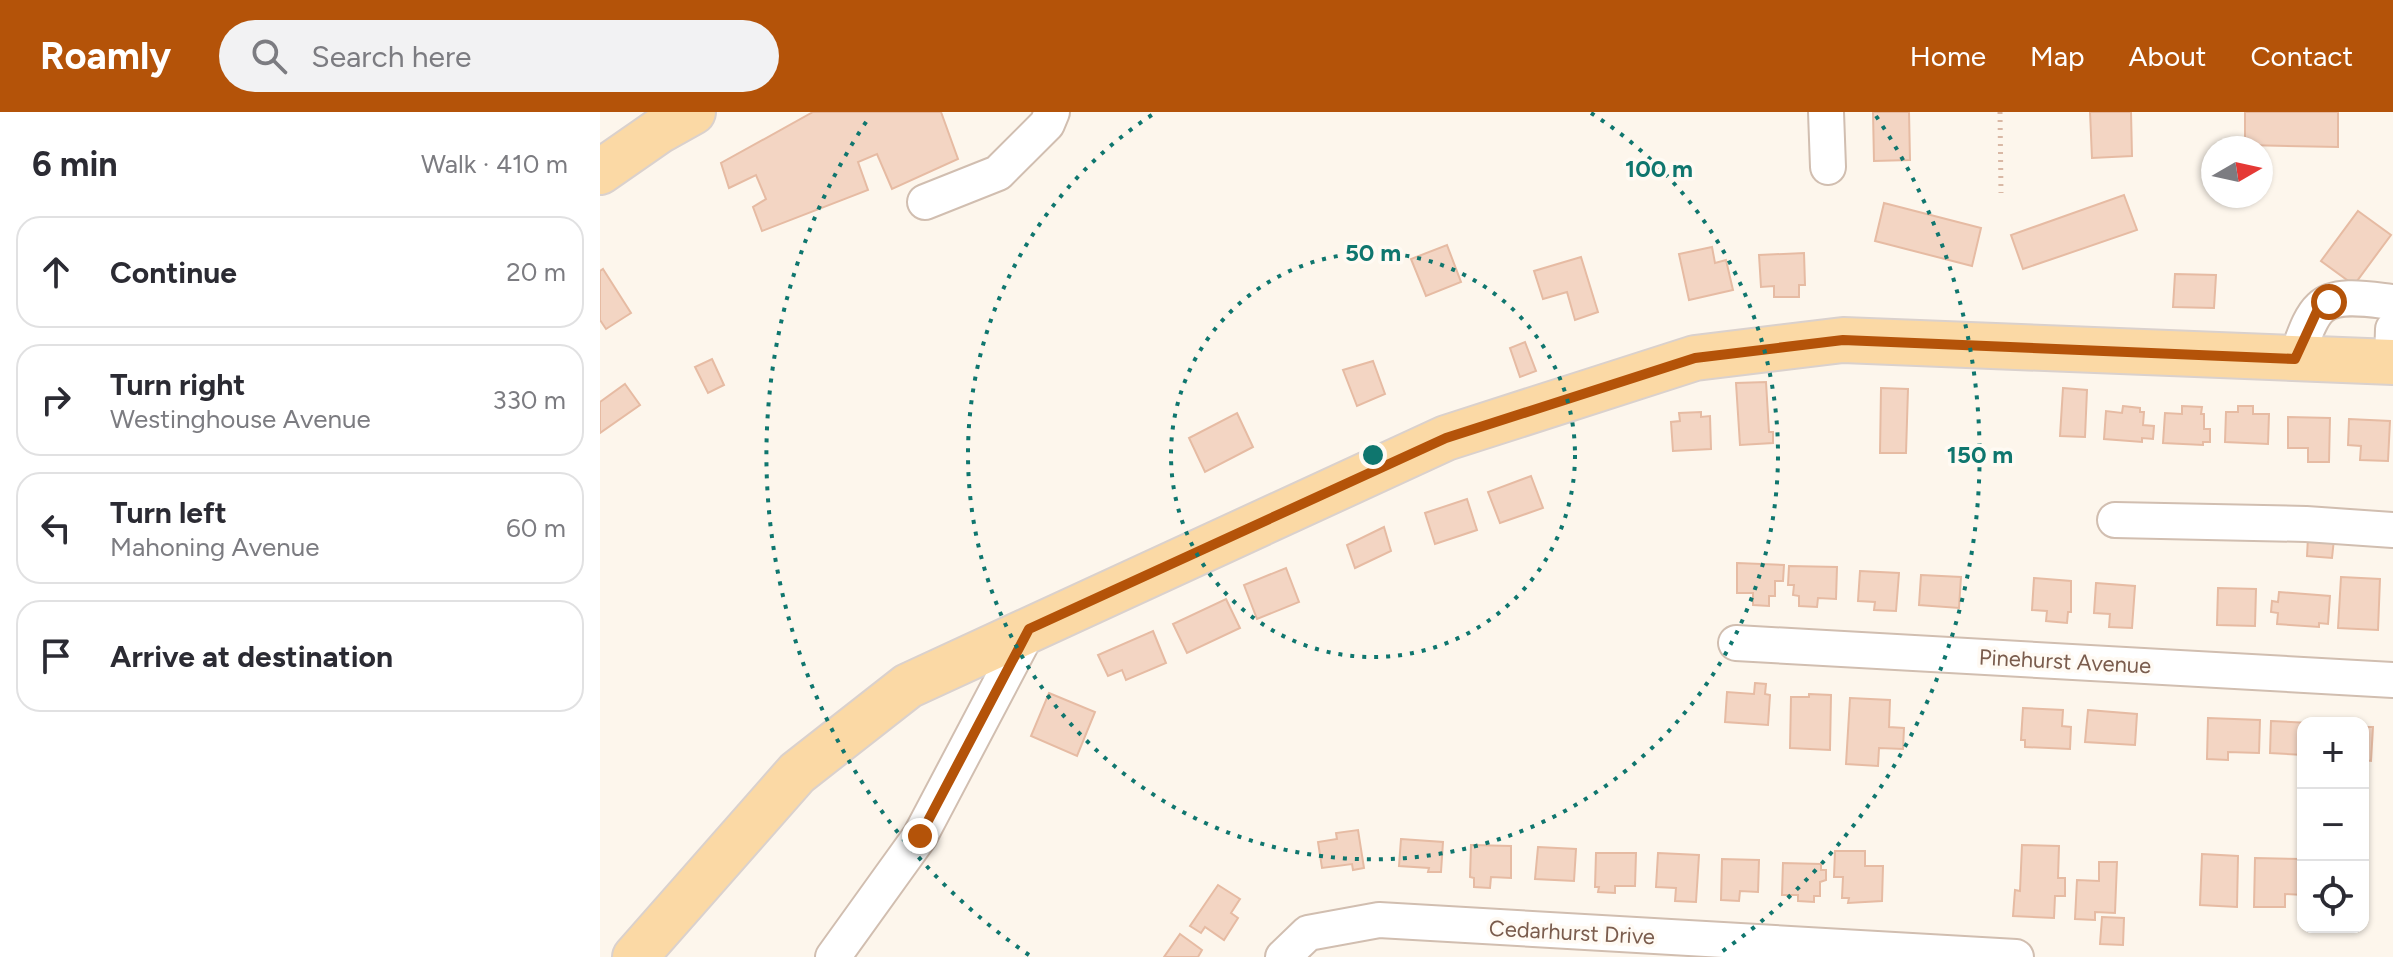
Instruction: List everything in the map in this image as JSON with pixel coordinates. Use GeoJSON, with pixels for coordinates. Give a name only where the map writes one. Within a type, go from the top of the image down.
{"type":"FeatureCollection","features":[{"type":"Feature","properties":{"kind":"main road"},"geometry":{"type":"LineString","coordinates":[[600,172],[659,131],[693,112]]}},
{"type":"Feature","properties":{"kind":"main road"},"geometry":{"type":"LineString","coordinates":[[635,957],[797,773],[908,686],[1446,438],[1695,358],[1843,340],[2295,359],[2393,351]]}},
{"type":"Feature","properties":{"kind":"street"},"geometry":{"type":"LineString","coordinates":[[925,202],[998,173],[1047,124],[1052,112]]}},
{"type":"Feature","properties":{"kind":"street"},"geometry":{"type":"LineString","coordinates":[[1826,112],[1828,167]]}},
{"type":"Feature","properties":{"kind":"street"},"geometry":{"type":"LineString","coordinates":[[2295,359],[2318,309],[2329,302],[2393,302]]}},
{"type":"Feature","properties":{"kind":"street"},"geometry":{"type":"LineString","coordinates":[[2115,520],[2306,524],[2393,530]]}},
{"type":"Feature","properties":{"kind":"street"},"geometry":{"type":"LineString","coordinates":[[833,957],[920,836],[1029,629]]}},
{"type":"Feature","properties":{"kind":"street","name":"Pinehurst Avenue"},"geometry":{"type":"LineString","coordinates":[[1736,643],[2393,680]]}},
{"type":"Feature","properties":{"kind":"street","name":"Cedarhurst Drive"},"geometry":{"type":"LineString","coordinates":[[1283,957],[1308,933],[1379,920],[2016,957]]}},
{"type":"Feature","properties":{"kind":"path"},"geometry":{"type":"LineString","coordinates":[[2000,112],[2001,193]]}},
{"type":"Feature","properties":{"kind":"building"},"geometry":{"type":"Polygon","coordinates":[[[813,112],[941,112],[958,159],[892,189],[877,154],[858,162],[868,190],[762,231],[753,207],[766,199],[756,175],[729,188],[721,163],[813,112]]]}},
{"type":"Feature","properties":{"kind":"building"},"geometry":{"type":"Polygon","coordinates":[[[1873,112],[1909,112],[1910,160],[1874,161],[1873,112]]]}},
{"type":"Feature","properties":{"kind":"building"},"geometry":{"type":"Polygon","coordinates":[[[2090,112],[2131,112],[2132,156],[2092,158],[2090,112]]]}},
{"type":"Feature","properties":{"kind":"building"},"geometry":{"type":"Polygon","coordinates":[[[2245,112],[2338,112],[2338,147],[2273,146],[2273,136],[2245,136],[2245,112]]]}},
{"type":"Feature","properties":{"kind":"building"},"geometry":{"type":"Polygon","coordinates":[[[2124,195],[2137,230],[2023,269],[2011,235],[2124,195]]]}},
{"type":"Feature","properties":{"kind":"building"},"geometry":{"type":"Polygon","coordinates":[[[1884,203],[1981,228],[1972,266],[1875,241],[1884,203]]]}},
{"type":"Feature","properties":{"kind":"building"},"geometry":{"type":"Polygon","coordinates":[[[2358,211],[2391,235],[2354,285],[2321,261],[2358,211]]]}},
{"type":"Feature","properties":{"kind":"building"},"geometry":{"type":"Polygon","coordinates":[[[1447,245],[1461,282],[1426,296],[1411,259],[1447,245]]]}},
{"type":"Feature","properties":{"kind":"building"},"geometry":{"type":"Polygon","coordinates":[[[1712,247],[1715,263],[1726,260],[1733,290],[1689,300],[1679,254],[1712,247]]]}},
{"type":"Feature","properties":{"kind":"building"},"geometry":{"type":"Polygon","coordinates":[[[1804,253],[1805,285],[1799,285],[1799,297],[1774,297],[1774,286],[1761,287],[1759,255],[1804,253]]]}},
{"type":"Feature","properties":{"kind":"building"},"geometry":{"type":"Polygon","coordinates":[[[1581,257],[1598,312],[1575,320],[1567,292],[1543,299],[1534,271],[1581,257]]]}},
{"type":"Feature","properties":{"kind":"building"},"geometry":{"type":"Polygon","coordinates":[[[603,269],[631,313],[606,329],[600,320],[600,271],[603,269]]]}},
{"type":"Feature","properties":{"kind":"building"},"geometry":{"type":"Polygon","coordinates":[[[2175,274],[2216,275],[2214,308],[2173,307],[2175,274]]]}},
{"type":"Feature","properties":{"kind":"building"},"geometry":{"type":"Polygon","coordinates":[[[1525,342],[1536,371],[1520,377],[1510,348],[1525,342]]]}},
{"type":"Feature","properties":{"kind":"building"},"geometry":{"type":"Polygon","coordinates":[[[712,359],[724,385],[708,393],[695,367],[712,359]]]}},
{"type":"Feature","properties":{"kind":"building"},"geometry":{"type":"Polygon","coordinates":[[[1373,361],[1385,394],[1357,406],[1343,370],[1373,361]]]}},
{"type":"Feature","properties":{"kind":"building"},"geometry":{"type":"Polygon","coordinates":[[[1766,382],[1769,432],[1773,432],[1773,443],[1740,445],[1736,383],[1766,382]]]}},
{"type":"Feature","properties":{"kind":"building"},"geometry":{"type":"Polygon","coordinates":[[[625,384],[640,405],[600,433],[600,402],[625,384]]]}},
{"type":"Feature","properties":{"kind":"building"},"geometry":{"type":"Polygon","coordinates":[[[1881,388],[1908,389],[1906,453],[1880,453],[1881,388]]]}},
{"type":"Feature","properties":{"kind":"building"},"geometry":{"type":"Polygon","coordinates":[[[2063,388],[2087,390],[2085,437],[2060,436],[2063,388]]]}},
{"type":"Feature","properties":{"kind":"building"},"geometry":{"type":"Polygon","coordinates":[[[2123,406],[2140,408],[2140,412],[2144,412],[2143,425],[2154,426],[2153,439],[2142,438],[2142,442],[2104,439],[2106,411],[2122,413],[2123,406]]]}},
{"type":"Feature","properties":{"kind":"building"},"geometry":{"type":"Polygon","coordinates":[[[2182,406],[2202,407],[2204,429],[2210,429],[2210,442],[2203,442],[2203,445],[2163,443],[2165,413],[2182,414],[2182,406]]]}},
{"type":"Feature","properties":{"kind":"building"},"geometry":{"type":"Polygon","coordinates":[[[2238,406],[2253,406],[2253,414],[2269,414],[2268,444],[2225,442],[2226,412],[2238,412],[2238,406]]]}},
{"type":"Feature","properties":{"kind":"building"},"geometry":{"type":"Polygon","coordinates":[[[1701,412],[1701,417],[1710,416],[1711,449],[1673,451],[1671,422],[1680,421],[1679,413],[1701,412]]]}},
{"type":"Feature","properties":{"kind":"building"},"geometry":{"type":"Polygon","coordinates":[[[1237,413],[1253,447],[1205,472],[1189,438],[1237,413]]]}},
{"type":"Feature","properties":{"kind":"building"},"geometry":{"type":"Polygon","coordinates":[[[2288,417],[2330,418],[2329,462],[2308,462],[2308,448],[2288,448],[2288,417]]]}},
{"type":"Feature","properties":{"kind":"building"},"geometry":{"type":"Polygon","coordinates":[[[2349,419],[2390,421],[2388,461],[2360,460],[2361,446],[2348,445],[2349,419]]]}},
{"type":"Feature","properties":{"kind":"building"},"geometry":{"type":"Polygon","coordinates":[[[1531,476],[1543,508],[1500,523],[1488,492],[1531,476]]]}},
{"type":"Feature","properties":{"kind":"building"},"geometry":{"type":"Polygon","coordinates":[[[1467,499],[1477,530],[1435,544],[1425,513],[1467,499]]]}},
{"type":"Feature","properties":{"kind":"building"},"geometry":{"type":"Polygon","coordinates":[[[1384,527],[1391,551],[1355,568],[1347,545],[1384,527]]]}},
{"type":"Feature","properties":{"kind":"building"},"geometry":{"type":"Polygon","coordinates":[[[2308,537],[2334,539],[2332,558],[2307,556],[2308,537]]]}},
{"type":"Feature","properties":{"kind":"building"},"geometry":{"type":"Polygon","coordinates":[[[1737,563],[1784,565],[1783,581],[1775,581],[1775,596],[1769,596],[1769,606],[1753,605],[1753,593],[1737,593],[1737,563]]]}},
{"type":"Feature","properties":{"kind":"building"},"geometry":{"type":"Polygon","coordinates":[[[1789,566],[1837,567],[1836,599],[1818,598],[1817,607],[1799,606],[1799,596],[1793,595],[1794,585],[1788,585],[1789,566]]]}},
{"type":"Feature","properties":{"kind":"building"},"geometry":{"type":"Polygon","coordinates":[[[1286,568],[1299,602],[1257,619],[1244,585],[1286,568]]]}},
{"type":"Feature","properties":{"kind":"building"},"geometry":{"type":"Polygon","coordinates":[[[1860,571],[1899,573],[1896,611],[1874,610],[1875,602],[1858,601],[1860,571]]]}},
{"type":"Feature","properties":{"kind":"building"},"geometry":{"type":"Polygon","coordinates":[[[1921,575],[1961,577],[1959,608],[1919,605],[1921,575]]]}},
{"type":"Feature","properties":{"kind":"building"},"geometry":{"type":"Polygon","coordinates":[[[2341,577],[2380,579],[2378,630],[2338,628],[2341,577]]]}},
{"type":"Feature","properties":{"kind":"building"},"geometry":{"type":"Polygon","coordinates":[[[2034,578],[2071,581],[2071,612],[2068,612],[2067,623],[2046,621],[2047,611],[2032,610],[2034,578]]]}},
{"type":"Feature","properties":{"kind":"building"},"geometry":{"type":"Polygon","coordinates":[[[2096,583],[2135,586],[2132,628],[2109,627],[2110,614],[2094,613],[2096,583]]]}},
{"type":"Feature","properties":{"kind":"building"},"geometry":{"type":"Polygon","coordinates":[[[2218,588],[2256,589],[2255,626],[2217,625],[2218,588]]]}},
{"type":"Feature","properties":{"kind":"building"},"geometry":{"type":"Polygon","coordinates":[[[2279,592],[2330,596],[2328,624],[2319,623],[2319,627],[2277,624],[2278,613],[2271,612],[2272,601],[2278,602],[2279,592]]]}},
{"type":"Feature","properties":{"kind":"building"},"geometry":{"type":"Polygon","coordinates":[[[1226,599],[1240,628],[1187,653],[1173,624],[1226,599]]]}},
{"type":"Feature","properties":{"kind":"building"},"geometry":{"type":"Polygon","coordinates":[[[1153,631],[1166,663],[1126,680],[1122,670],[1108,676],[1098,655],[1153,631]]]}},
{"type":"Feature","properties":{"kind":"building"},"geometry":{"type":"Polygon","coordinates":[[[1755,683],[1766,684],[1765,694],[1770,695],[1768,725],[1725,722],[1727,692],[1754,694],[1755,683]]]}},
{"type":"Feature","properties":{"kind":"building"},"geometry":{"type":"Polygon","coordinates":[[[1049,693],[1095,712],[1077,756],[1031,736],[1049,693]]]}},
{"type":"Feature","properties":{"kind":"building"},"geometry":{"type":"Polygon","coordinates":[[[1809,694],[1831,695],[1830,750],[1790,748],[1791,697],[1809,697],[1809,694]]]}},
{"type":"Feature","properties":{"kind":"building"},"geometry":{"type":"Polygon","coordinates":[[[1850,698],[1890,700],[1889,727],[1904,728],[1903,749],[1879,748],[1878,766],[1846,764],[1850,698]]]}},
{"type":"Feature","properties":{"kind":"building"},"geometry":{"type":"Polygon","coordinates":[[[2023,708],[2063,710],[2062,726],[2071,727],[2070,749],[2025,747],[2025,740],[2021,740],[2023,708]]]}},
{"type":"Feature","properties":{"kind":"building"},"geometry":{"type":"Polygon","coordinates":[[[2088,710],[2137,714],[2135,745],[2085,742],[2088,710]]]}},
{"type":"Feature","properties":{"kind":"building"},"geometry":{"type":"Polygon","coordinates":[[[2208,718],[2260,720],[2259,753],[2228,752],[2228,760],[2207,759],[2208,718]]]}},
{"type":"Feature","properties":{"kind":"building"},"geometry":{"type":"Polygon","coordinates":[[[2271,721],[2297,722],[2297,755],[2270,753],[2271,721]]]}},
{"type":"Feature","properties":{"kind":"building"},"geometry":{"type":"Polygon","coordinates":[[[2369,727],[2373,727],[2371,761],[2369,727]]]}},
{"type":"Feature","properties":{"kind":"building"},"geometry":{"type":"Polygon","coordinates":[[[1358,830],[1364,868],[1353,870],[1352,864],[1322,868],[1318,842],[1337,839],[1336,833],[1358,830]]]}},
{"type":"Feature","properties":{"kind":"building"},"geometry":{"type":"Polygon","coordinates":[[[1401,839],[1443,842],[1441,872],[1399,866],[1401,839]]]}},
{"type":"Feature","properties":{"kind":"building"},"geometry":{"type":"Polygon","coordinates":[[[1471,845],[1511,846],[1511,878],[1491,877],[1490,888],[1474,887],[1474,878],[1470,877],[1471,845]]]}},
{"type":"Feature","properties":{"kind":"building"},"geometry":{"type":"Polygon","coordinates":[[[2022,845],[2059,846],[2058,878],[2065,878],[2065,896],[2055,896],[2054,918],[2013,916],[2015,890],[2020,891],[2022,845]]]}},
{"type":"Feature","properties":{"kind":"building"},"geometry":{"type":"Polygon","coordinates":[[[1538,847],[1576,849],[1574,881],[1535,879],[1538,847]]]}},
{"type":"Feature","properties":{"kind":"building"},"geometry":{"type":"Polygon","coordinates":[[[1835,851],[1865,851],[1865,866],[1883,866],[1882,901],[1848,903],[1849,898],[1842,898],[1843,877],[1834,877],[1835,851]]]}},
{"type":"Feature","properties":{"kind":"building"},"geometry":{"type":"Polygon","coordinates":[[[1596,853],[1636,853],[1635,886],[1615,886],[1615,893],[1598,892],[1599,887],[1595,887],[1596,853]]]}},
{"type":"Feature","properties":{"kind":"building"},"geometry":{"type":"Polygon","coordinates":[[[1658,853],[1699,855],[1696,902],[1675,901],[1676,888],[1656,887],[1658,853]]]}},
{"type":"Feature","properties":{"kind":"building"},"geometry":{"type":"Polygon","coordinates":[[[2202,854],[2238,856],[2237,907],[2200,905],[2202,854]]]}},
{"type":"Feature","properties":{"kind":"building"},"geometry":{"type":"Polygon","coordinates":[[[2255,858],[2297,859],[2297,895],[2285,894],[2285,907],[2254,907],[2255,858]]]}},
{"type":"Feature","properties":{"kind":"building"},"geometry":{"type":"Polygon","coordinates":[[[1722,859],[1759,860],[1758,892],[1740,891],[1739,901],[1721,900],[1722,859]]]}},
{"type":"Feature","properties":{"kind":"building"},"geometry":{"type":"Polygon","coordinates":[[[2099,862],[2117,862],[2115,913],[2095,912],[2095,920],[2075,919],[2077,880],[2099,881],[2099,862]]]}},
{"type":"Feature","properties":{"kind":"building"},"geometry":{"type":"Polygon","coordinates":[[[1783,863],[1821,864],[1821,870],[1826,870],[1826,880],[1820,882],[1820,896],[1814,896],[1814,902],[1798,901],[1798,895],[1782,895],[1783,863]]]}},
{"type":"Feature","properties":{"kind":"building"},"geometry":{"type":"Polygon","coordinates":[[[1218,885],[1240,899],[1231,913],[1238,918],[1224,940],[1205,927],[1201,933],[1190,926],[1218,885]]]}},
{"type":"Feature","properties":{"kind":"building"},"geometry":{"type":"Polygon","coordinates":[[[2102,917],[2124,918],[2123,945],[2100,944],[2102,917]]]}},
{"type":"Feature","properties":{"kind":"building"},"geometry":{"type":"Polygon","coordinates":[[[1180,934],[1202,950],[1198,957],[1164,957],[1180,934]]]}},
{"type":"Feature","properties":{"kind":"route"},"geometry":{"type":"LineString","coordinates":[[920,836],[1029,629],[1446,438],[1695,358],[1843,340],[2295,359],[2318,309],[2329,302]]}}]}
